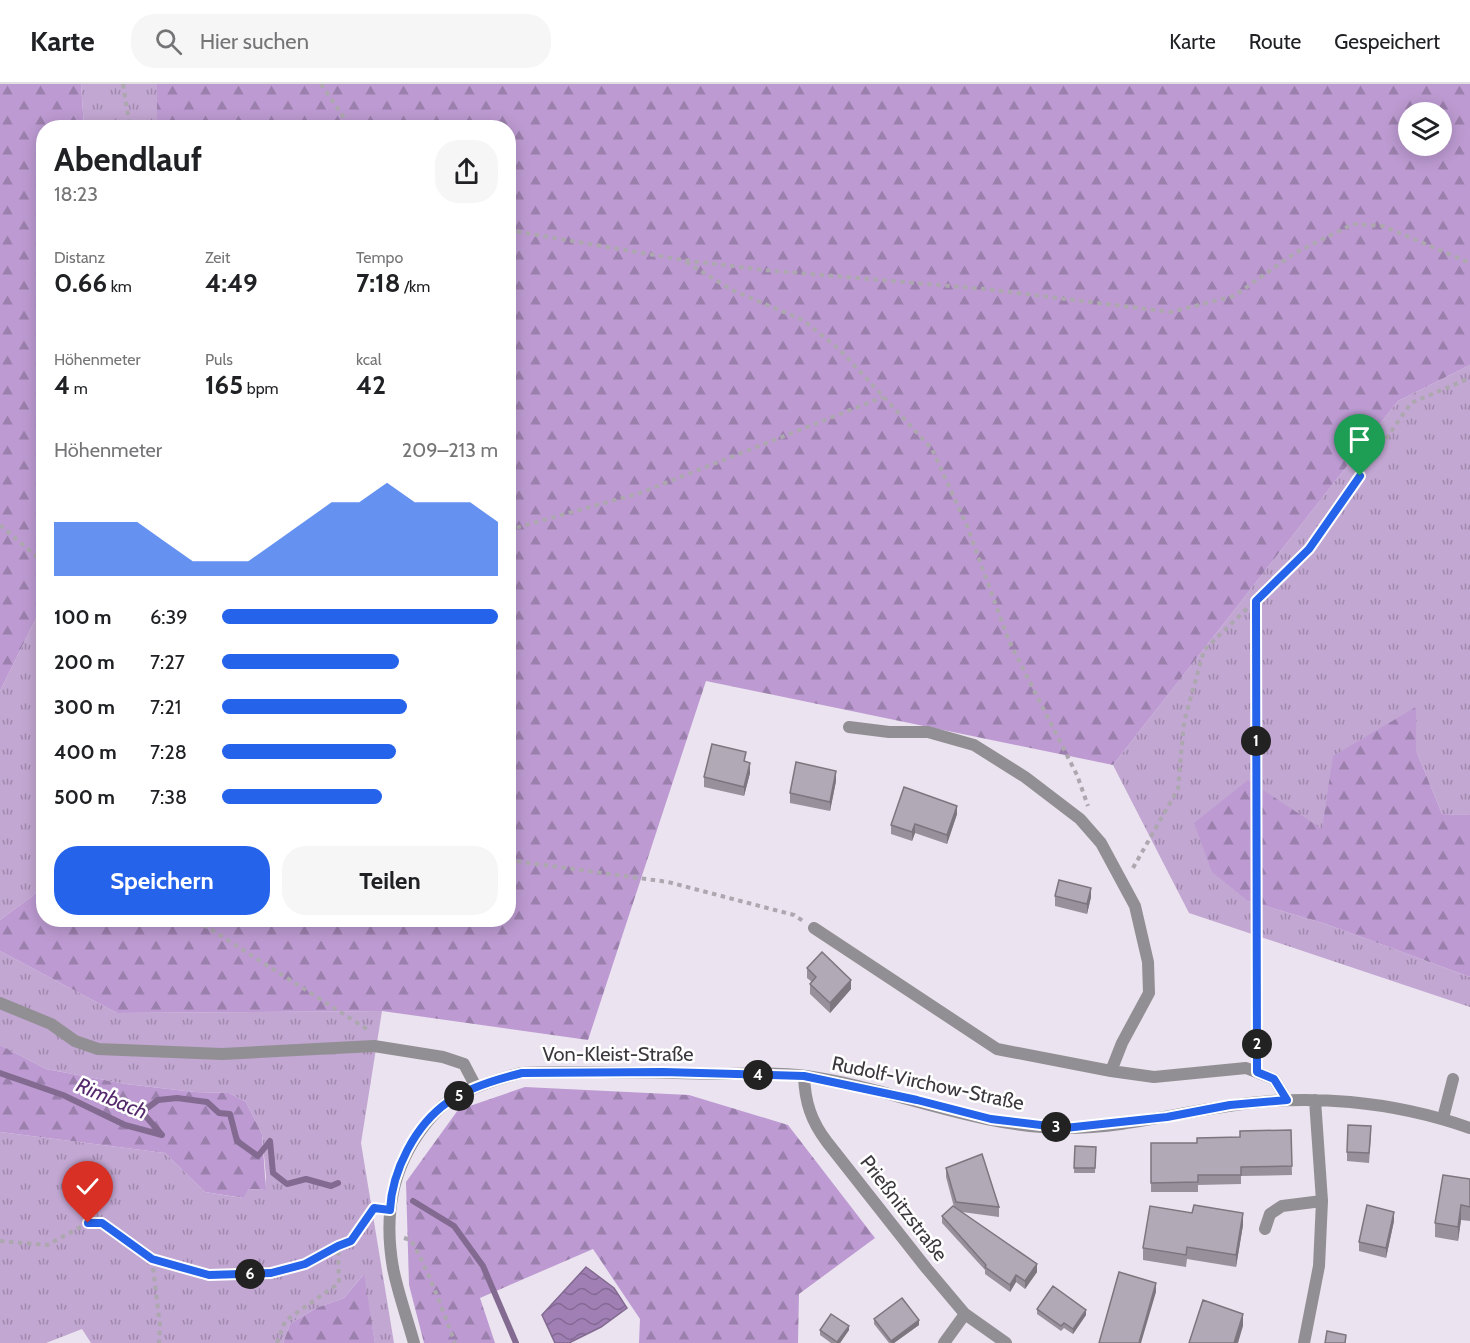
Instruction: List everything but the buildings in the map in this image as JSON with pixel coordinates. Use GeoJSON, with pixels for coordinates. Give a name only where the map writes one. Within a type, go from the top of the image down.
{"type":"FeatureCollection","features":[{"type":"Feature","properties":{"kind":"street"},"geometry":{"type":"LineString","coordinates":[[849,727],[889,732],[928,732],[974,745],[1024,777],[1071,812],[1101,843],[1135,906],[1148,962],[1149,993],[1122,1043],[1111,1071]]}},
{"type":"Feature","properties":{"kind":"street"},"geometry":{"type":"LineString","coordinates":[[814,928],[997,1049],[1154,1077],[1246,1068],[1274,1079],[1287,1100]]}},
{"type":"Feature","properties":{"kind":"street"},"geometry":{"type":"LineString","coordinates":[[0,1003],[51,1024],[75,1041],[98,1049],[222,1054],[374,1046],[443,1057],[464,1064],[476,1087]]}},
{"type":"Feature","properties":{"kind":"street","name":"Von-Kleist-Straße"},"geometry":{"type":"LineString","coordinates":[[414,1343],[393,1270],[390,1210],[393,1183],[402,1161],[418,1134],[431,1117],[448,1101],[476,1087],[522,1073],[663,1072],[804,1076]]}},
{"type":"Feature","properties":{"kind":"street","name":"Rudolf-Virchow-Straße"},"geometry":{"type":"LineString","coordinates":[[804,1076],[991,1119],[1065,1128],[1167,1117],[1230,1105],[1287,1100],[1365,1103],[1443,1118],[1470,1128]]}},
{"type":"Feature","properties":{"kind":"street","name":"Prießnitzstraße"},"geometry":{"type":"LineString","coordinates":[[804,1076],[806,1101],[816,1127],[927,1269],[966,1314],[1006,1343]]}},
{"type":"Feature","properties":{"kind":"street"},"geometry":{"type":"LineString","coordinates":[[1443,1118],[1453,1079]]}},
{"type":"Feature","properties":{"kind":"street"},"geometry":{"type":"LineString","coordinates":[[1304,1343],[1319,1266],[1322,1201],[1315,1100]]}},
{"type":"Feature","properties":{"kind":"street"},"geometry":{"type":"LineString","coordinates":[[1265,1228],[1270,1214],[1282,1206],[1322,1201]]}},
{"type":"Feature","properties":{"kind":"street"},"geometry":{"type":"LineString","coordinates":[[944,1343],[966,1314]]}},
{"type":"Feature","properties":{"kind":"path"},"geometry":{"type":"LineString","coordinates":[[123,84],[129,120]]}},
{"type":"Feature","properties":{"kind":"path"},"geometry":{"type":"LineString","coordinates":[[321,84],[346,120]]}},
{"type":"Feature","properties":{"kind":"path"},"geometry":{"type":"LineString","coordinates":[[516,231],[683,260],[764,270],[985,289],[1171,312],[1234,296],[1295,253],[1353,224],[1383,226],[1470,263]]}},
{"type":"Feature","properties":{"kind":"path"},"geometry":{"type":"LineString","coordinates":[[683,260],[732,290],[803,320],[840,350],[932,449],[967,526],[1009,641],[1077,776],[1089,809]]}},
{"type":"Feature","properties":{"kind":"path"},"geometry":{"type":"LineString","coordinates":[[1123,884],[1178,789],[1184,722],[1204,650],[1309,549],[1412,403],[1470,378]]}},
{"type":"Feature","properties":{"kind":"path"},"geometry":{"type":"LineString","coordinates":[[516,528],[640,493],[884,397]]}},
{"type":"Feature","properties":{"kind":"path"},"geometry":{"type":"LineString","coordinates":[[0,525],[36,556]]}},
{"type":"Feature","properties":{"kind":"path"},"geometry":{"type":"LineString","coordinates":[[1256,601],[1257,1072]]}},
{"type":"Feature","properties":{"kind":"path"},"geometry":{"type":"LineString","coordinates":[[516,861],[668,882],[794,915],[814,928]]}},
{"type":"Feature","properties":{"kind":"path"},"geometry":{"type":"LineString","coordinates":[[207,927],[371,1032]]}},
{"type":"Feature","properties":{"kind":"path"},"geometry":{"type":"LineString","coordinates":[[0,1241],[46,1245],[88,1223],[102,1223],[152,1259],[209,1275],[271,1273],[305,1264],[351,1241],[374,1208],[390,1210]]}},
{"type":"Feature","properties":{"kind":"path"},"geometry":{"type":"LineString","coordinates":[[390,1236],[411,1240],[441,1304],[455,1343]]}},
{"type":"Feature","properties":{"kind":"path"},"geometry":{"type":"LineString","coordinates":[[277,1343],[285,1321],[339,1283],[338,1246]]}},
{"type":"Feature","properties":{"kind":"path"},"geometry":{"type":"LineString","coordinates":[[152,1259],[160,1326],[159,1343]]}},
{"type":"Feature","properties":{"kind":"green space"},"geometry":{"type":"Polygon","coordinates":[[[0,84],[81,84],[84,120],[36,120],[36,618],[0,691],[0,84]]]}},
{"type":"Feature","properties":{"kind":"green space"},"geometry":{"type":"Polygon","coordinates":[[[81,84],[157,84],[157,120],[84,120],[81,84]]]}},
{"type":"Feature","properties":{"kind":"green space"},"geometry":{"type":"Polygon","coordinates":[[[157,84],[1470,84],[1470,365],[1398,401],[1113,765],[706,681],[588,1040],[382,1011],[117,1013],[0,951],[0,920],[36,893],[36,927],[516,927],[516,120],[157,120],[157,84]]]}},
{"type":"Feature","properties":{"kind":"green space"},"geometry":{"type":"Polygon","coordinates":[[[1470,365],[1470,815],[1442,814],[1416,750],[1416,708],[1322,829],[1248,901],[1326,924],[1470,977],[1470,1007],[1189,913],[1113,765],[1398,401],[1470,365]]]}},
{"type":"Feature","properties":{"kind":"green space"},"geometry":{"type":"Polygon","coordinates":[[[36,618],[36,893],[0,920],[0,691],[36,618]]]}},
{"type":"Feature","properties":{"kind":"green space"},"geometry":{"type":"Polygon","coordinates":[[[1416,707],[1416,750],[1442,814],[1470,815],[1470,977],[1326,924],[1248,901],[1212,872],[1194,823],[1248,780],[1322,829],[1333,756],[1416,707]]]}},
{"type":"Feature","properties":{"kind":"green space"},"geometry":{"type":"Polygon","coordinates":[[[0,951],[117,1013],[382,1011],[361,1143],[394,1343],[375,1343],[363,1275],[344,1298],[316,1308],[290,1324],[283,1343],[91,1343],[82,1329],[46,1343],[0,1343],[0,1132],[165,1153],[205,1192],[242,1198],[249,1189],[265,1190],[266,1177],[262,1134],[246,1102],[229,1093],[194,1092],[126,1084],[46,1069],[0,1045],[0,951]]]}},
{"type":"Feature","properties":{"kind":"green space"},"geometry":{"type":"Polygon","coordinates":[[[0,1045],[46,1069],[126,1084],[194,1092],[229,1093],[246,1102],[262,1134],[266,1190],[249,1189],[243,1198],[205,1192],[165,1153],[0,1132],[0,1045]]]}},
{"type":"Feature","properties":{"kind":"green space"},"geometry":{"type":"Polygon","coordinates":[[[525,1087],[689,1095],[788,1125],[875,1238],[799,1294],[798,1343],[639,1343],[640,1319],[593,1249],[480,1298],[495,1343],[424,1343],[409,1285],[406,1182],[458,1110],[525,1087]]]}},
{"type":"Feature","properties":{"kind":"green space"},"geometry":{"type":"Polygon","coordinates":[[[364,1274],[375,1343],[283,1343],[290,1324],[316,1308],[344,1298],[364,1274]]]}},
{"type":"Feature","properties":{"kind":"water"},"geometry":{"type":"Polygon","coordinates":[[[586,1267],[614,1288],[627,1308],[601,1327],[569,1343],[555,1343],[542,1315],[586,1267]]]}},
{"type":"Feature","properties":{"kind":"waterway","name":"Rimbach"},"geometry":{"type":"LineString","coordinates":[[0,1073],[63,1095],[125,1125],[162,1135],[142,1112],[158,1100],[177,1098],[207,1102],[219,1113],[230,1114],[237,1141],[258,1156],[270,1141],[273,1173],[287,1184],[306,1179],[331,1186],[338,1183]]}},
{"type":"Feature","properties":{"kind":"waterway","name":"Rimbach"},"geometry":{"type":"LineString","coordinates":[[413,1201],[454,1226],[483,1266],[516,1343]]}},
{"type":"Feature","properties":{"kind":"route"},"geometry":{"type":"LineString","coordinates":[[88,1223],[102,1223],[152,1259],[209,1275],[271,1273],[305,1264],[351,1241],[374,1208],[390,1210],[393,1183],[402,1161],[431,1117],[448,1101],[476,1087],[522,1073],[663,1072],[804,1076],[917,1100],[991,1119],[1065,1128],[1167,1117],[1230,1105],[1287,1100],[1274,1079],[1257,1072],[1256,601],[1309,549],[1360,476]]}}]}
